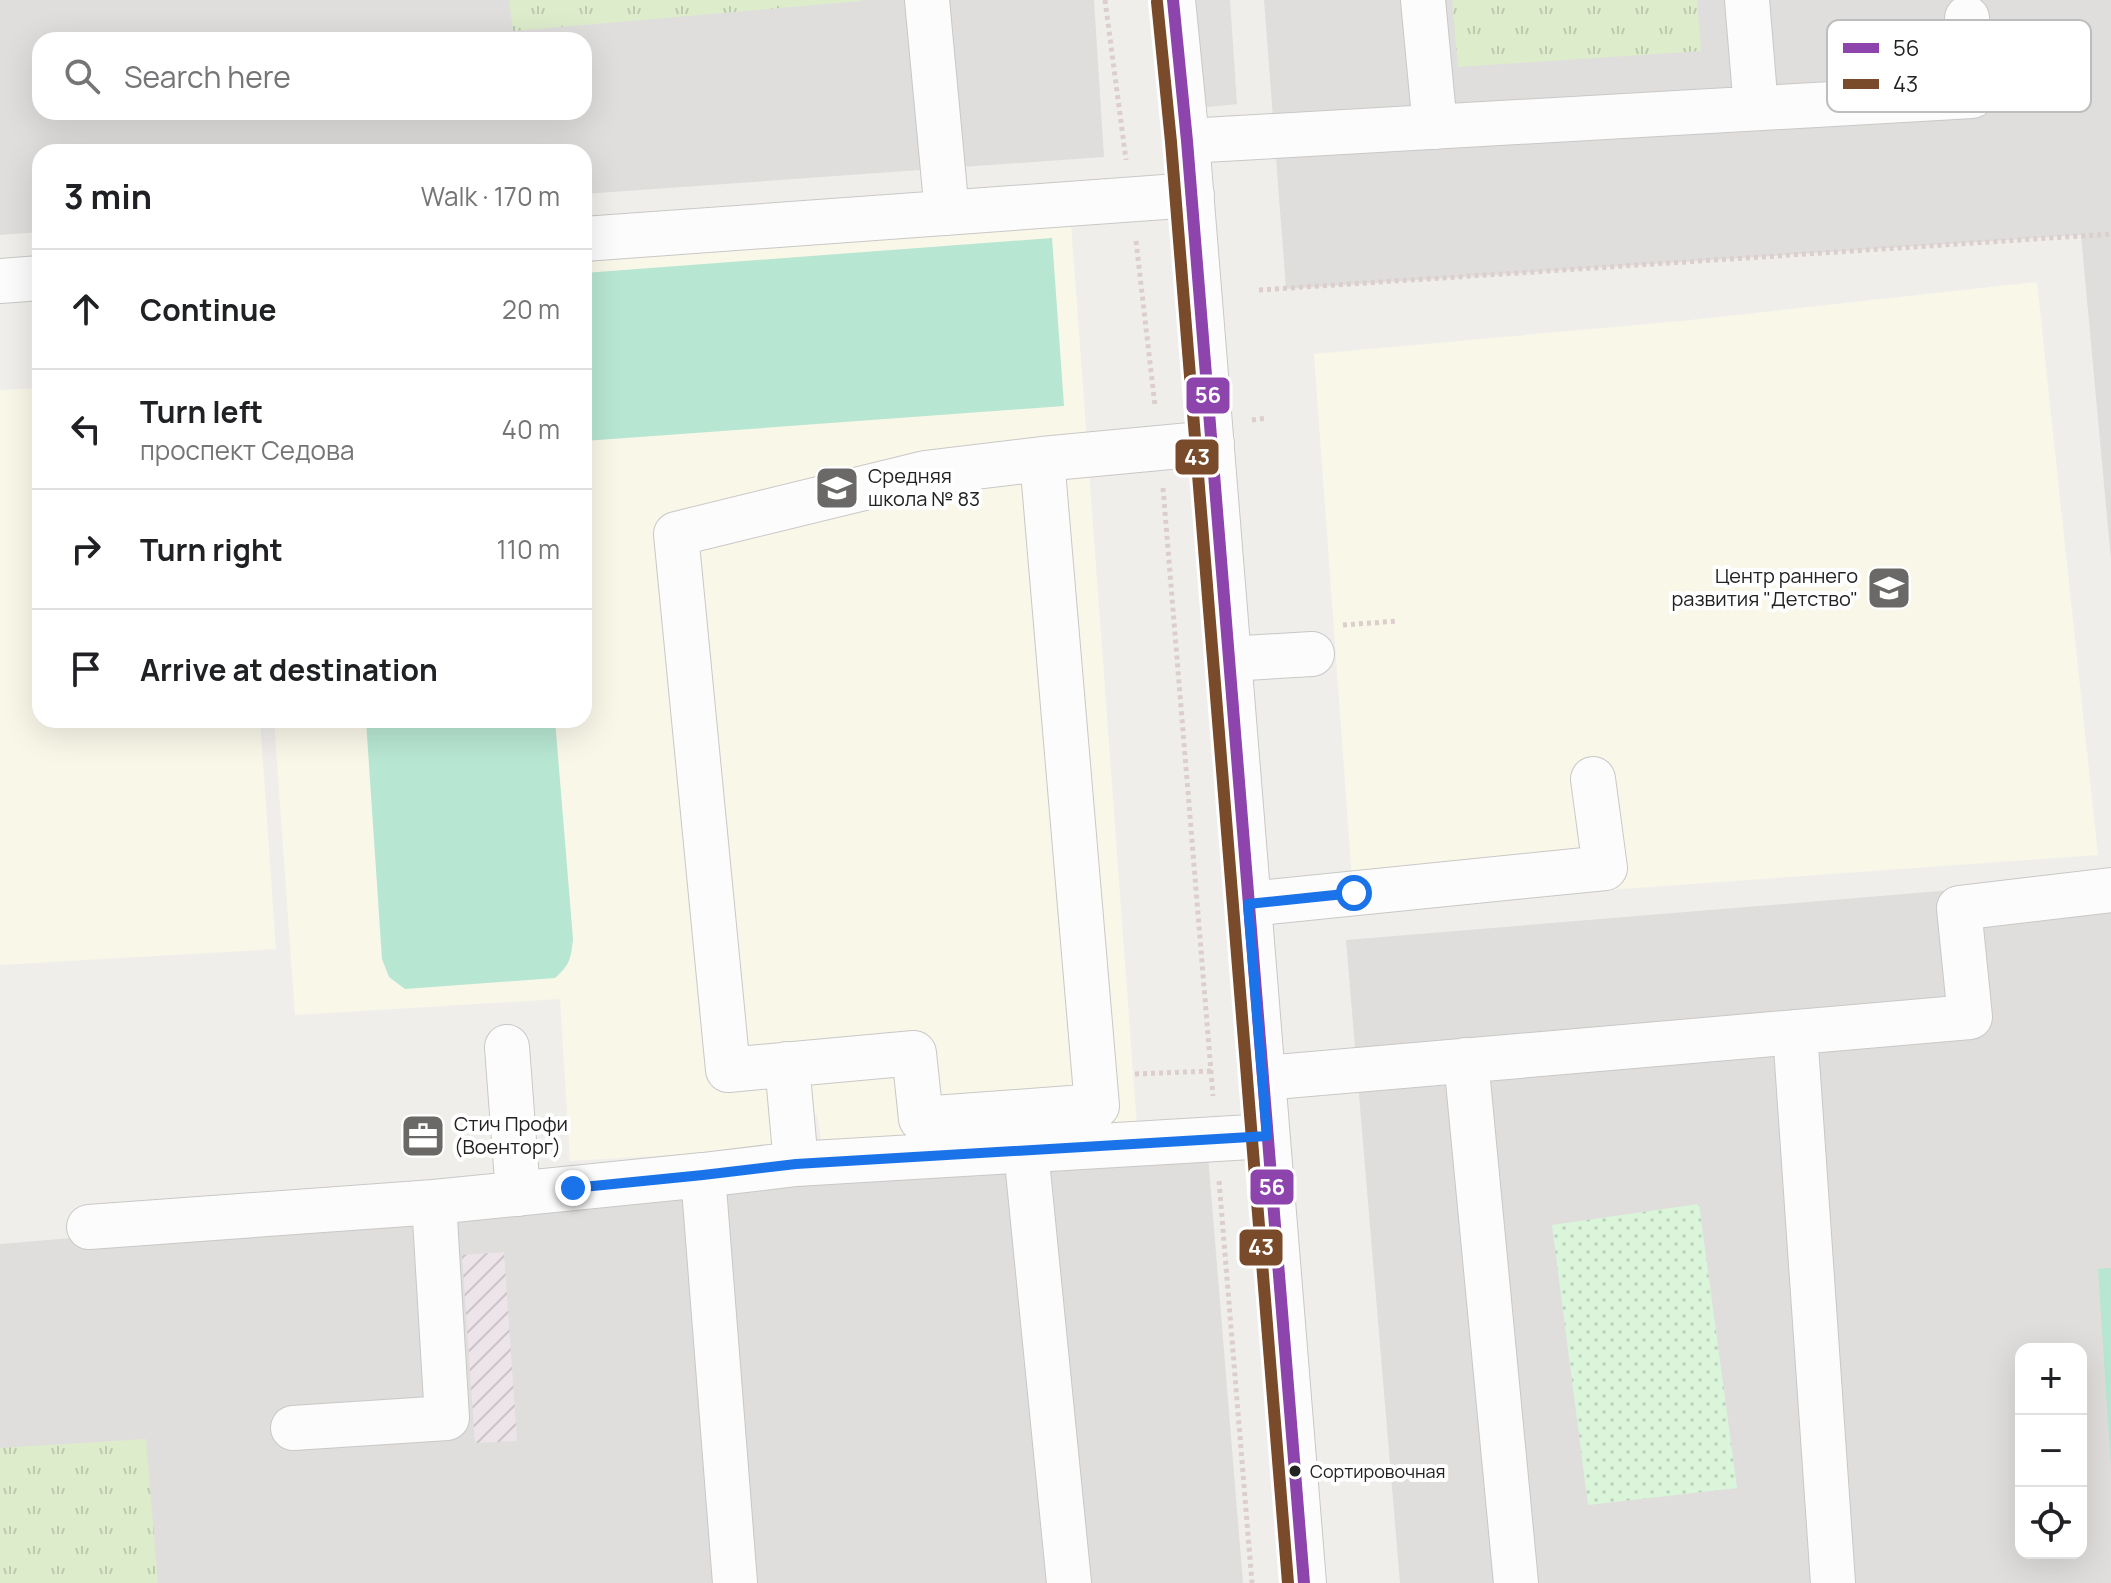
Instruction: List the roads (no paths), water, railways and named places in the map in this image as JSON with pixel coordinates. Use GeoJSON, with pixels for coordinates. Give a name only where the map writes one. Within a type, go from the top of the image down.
{"type":"FeatureCollection","features":[{"type":"Feature","properties":{"kind":"street"},"geometry":{"type":"LineString","coordinates":[[927,0],[947,213]]}},
{"type":"Feature","properties":{"kind":"street"},"geometry":{"type":"LineString","coordinates":[[1173,0],[1192,195],[1304,1583]]}},
{"type":"Feature","properties":{"kind":"street"},"geometry":{"type":"LineString","coordinates":[[1423,0],[1435,127]]}},
{"type":"Feature","properties":{"kind":"street"},"geometry":{"type":"LineString","coordinates":[[1747,0],[1756,108]]}},
{"type":"Feature","properties":{"kind":"street"},"geometry":{"type":"LineString","coordinates":[[1187,141],[1827,104]]}},
{"type":"Feature","properties":{"kind":"street"},"geometry":{"type":"LineString","coordinates":[[592,238],[1192,195]]}},
{"type":"Feature","properties":{"kind":"street"},"geometry":{"type":"LineString","coordinates":[[0,281],[32,279]]}},
{"type":"Feature","properties":{"kind":"street"},"geometry":{"type":"LineString","coordinates":[[1042,459],[1097,1106],[921,1119],[914,1053],[728,1070],[676,534],[925,473],[1042,459],[1212,443]]}},
{"type":"Feature","properties":{"kind":"street"},"geometry":{"type":"LineString","coordinates":[[1229,659],[1312,654]]}},
{"type":"Feature","properties":{"kind":"street"},"geometry":{"type":"LineString","coordinates":[[1248,904],[1605,868],[1593,779]]}},
{"type":"Feature","properties":{"kind":"street"},"geometry":{"type":"LineString","coordinates":[[1264,1078],[1970,1017],[1959,908],[2111,890]]}},
{"type":"Feature","properties":{"kind":"street"},"geometry":{"type":"LineString","coordinates":[[1795,1032],[1833,1583]]}},
{"type":"Feature","properties":{"kind":"street"},"geometry":{"type":"LineString","coordinates":[[507,1047],[518,1194]]}},
{"type":"Feature","properties":{"kind":"street"},"geometry":{"type":"LineString","coordinates":[[1466,1060],[1516,1583]]}},
{"type":"Feature","properties":{"kind":"street"},"geometry":{"type":"LineString","coordinates":[[787,1064],[796,1164]]}},
{"type":"Feature","properties":{"kind":"street"},"geometry":{"type":"LineString","coordinates":[[89,1227],[434,1202],[796,1164],[1267,1136]]}},
{"type":"Feature","properties":{"kind":"street"},"geometry":{"type":"LineString","coordinates":[[1026,1151],[1069,1583]]}},
{"type":"Feature","properties":{"kind":"street"},"geometry":{"type":"LineString","coordinates":[[703,1175],[735,1583]]}},
{"type":"Feature","properties":{"kind":"street"},"geometry":{"type":"LineString","coordinates":[[293,1428],[447,1418],[434,1202]]}},
{"type":"Feature","properties":{"kind":"place","name":"Средняя школа № 83"},"geometry":{"type":"Point","coordinates":[837,488]}},
{"type":"Feature","properties":{"kind":"place","name":"Центр раннего развития \"Детство\""},"geometry":{"type":"Point","coordinates":[1889,588]}},
{"type":"Feature","properties":{"kind":"place","name":"Стич Профи (Военторг)"},"geometry":{"type":"Point","coordinates":[423,1136]}},
{"type":"Feature","properties":{"kind":"place","name":"Сортировочная"},"geometry":{"type":"Point","coordinates":[1295,1471]}}]}
